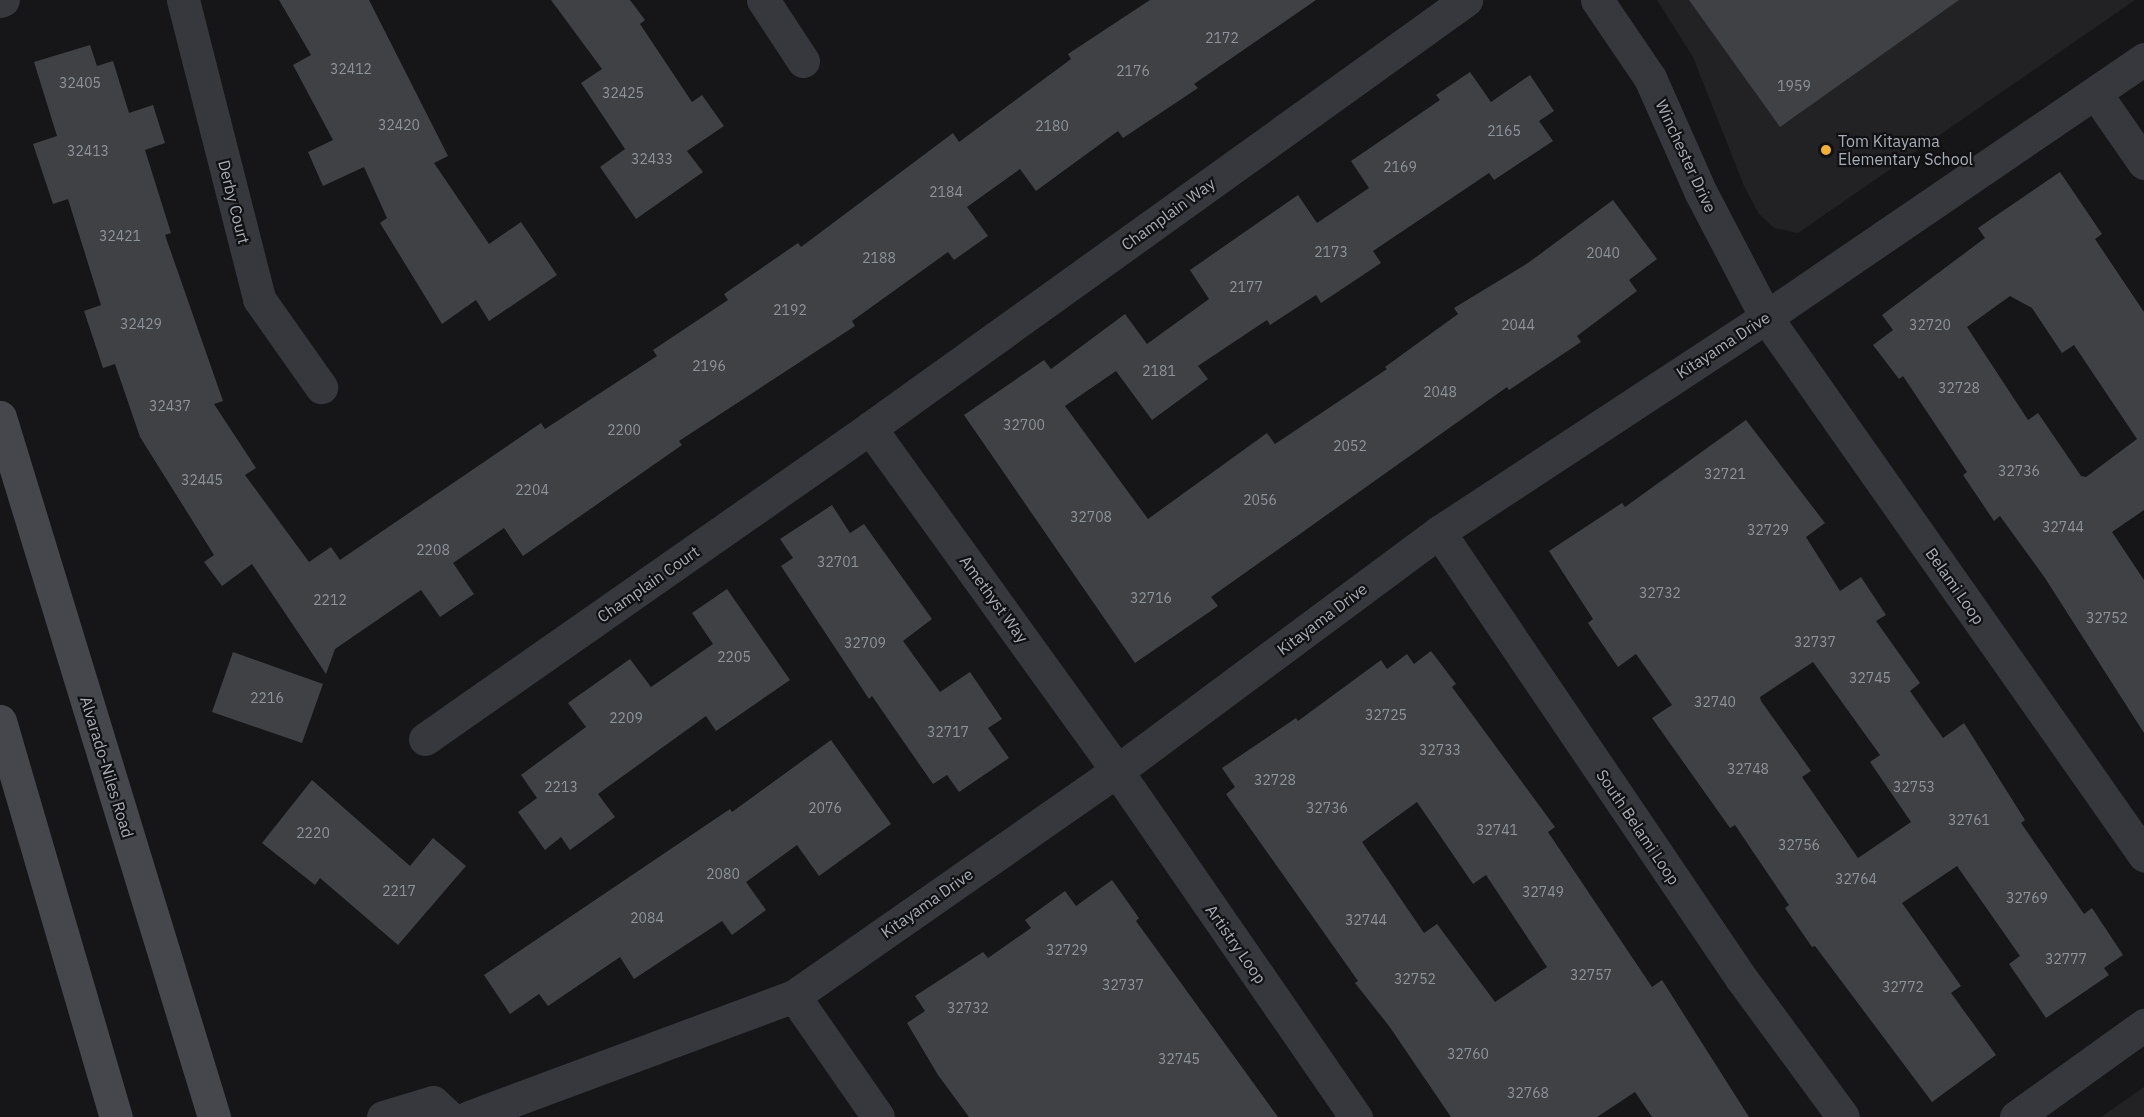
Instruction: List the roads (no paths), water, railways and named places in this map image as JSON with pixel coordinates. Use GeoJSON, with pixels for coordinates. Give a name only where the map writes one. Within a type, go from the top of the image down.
{"type":"FeatureCollection","features":[{"type":"Feature","properties":{"kind":"main road","name":"Alvarado-Niles Road"},"geometry":{"type":"LineString","coordinates":[[0,417],[214,1117]]}},
{"type":"Feature","properties":{"kind":"main road"},"geometry":{"type":"LineString","coordinates":[[0,722],[116,1117]]}},
{"type":"Feature","properties":{"kind":"street","name":"Derby Court"},"geometry":{"type":"LineString","coordinates":[[183,0],[259,298],[321,387]]}},
{"type":"Feature","properties":{"kind":"street"},"geometry":{"type":"LineString","coordinates":[[763,0],[803,61]]}},
{"type":"Feature","properties":{"kind":"street","name":"Champlain Way"},"geometry":{"type":"LineString","coordinates":[[870,428],[1466,0]]}},
{"type":"Feature","properties":{"kind":"street","name":"Winchester Drive"},"geometry":{"type":"LineString","coordinates":[[1597,0],[1650,78],[1700,191],[1766,316]]}},
{"type":"Feature","properties":{"kind":"street","name":"Kitayama Drive"},"geometry":{"type":"LineString","coordinates":[[382,1117],[433,1102],[470,1116],[794,996],[1117,771],[1439,532],[1766,316],[2096,94],[2144,59]]}},
{"type":"Feature","properties":{"kind":"street"},"geometry":{"type":"LineString","coordinates":[[2096,94],[2144,163]]}},
{"type":"Feature","properties":{"kind":"street","name":"Belami Loop"},"geometry":{"type":"LineString","coordinates":[[1766,316],[2144,855]]}},
{"type":"Feature","properties":{"kind":"street","name":"Champlain Court"},"geometry":{"type":"LineString","coordinates":[[425,739],[870,428]]}},
{"type":"Feature","properties":{"kind":"street","name":"Amethyst Way"},"geometry":{"type":"LineString","coordinates":[[870,428],[1117,771]]}},
{"type":"Feature","properties":{"kind":"street","name":"South Belami Loop"},"geometry":{"type":"LineString","coordinates":[[1439,532],[1741,978],[1844,1117]]}},
{"type":"Feature","properties":{"kind":"street","name":"Artistry Loop"},"geometry":{"type":"LineString","coordinates":[[1117,771],[1356,1117]]}},
{"type":"Feature","properties":{"kind":"street"},"geometry":{"type":"LineString","coordinates":[[794,996],[878,1117]]}},
{"type":"Feature","properties":{"kind":"street"},"geometry":{"type":"LineString","coordinates":[[2016,1117],[2144,1025]]}},
{"type":"Feature","properties":{"kind":"place","name":"Tom Kitayama Elementary School"},"geometry":{"type":"Point","coordinates":[1826,150]}}]}
